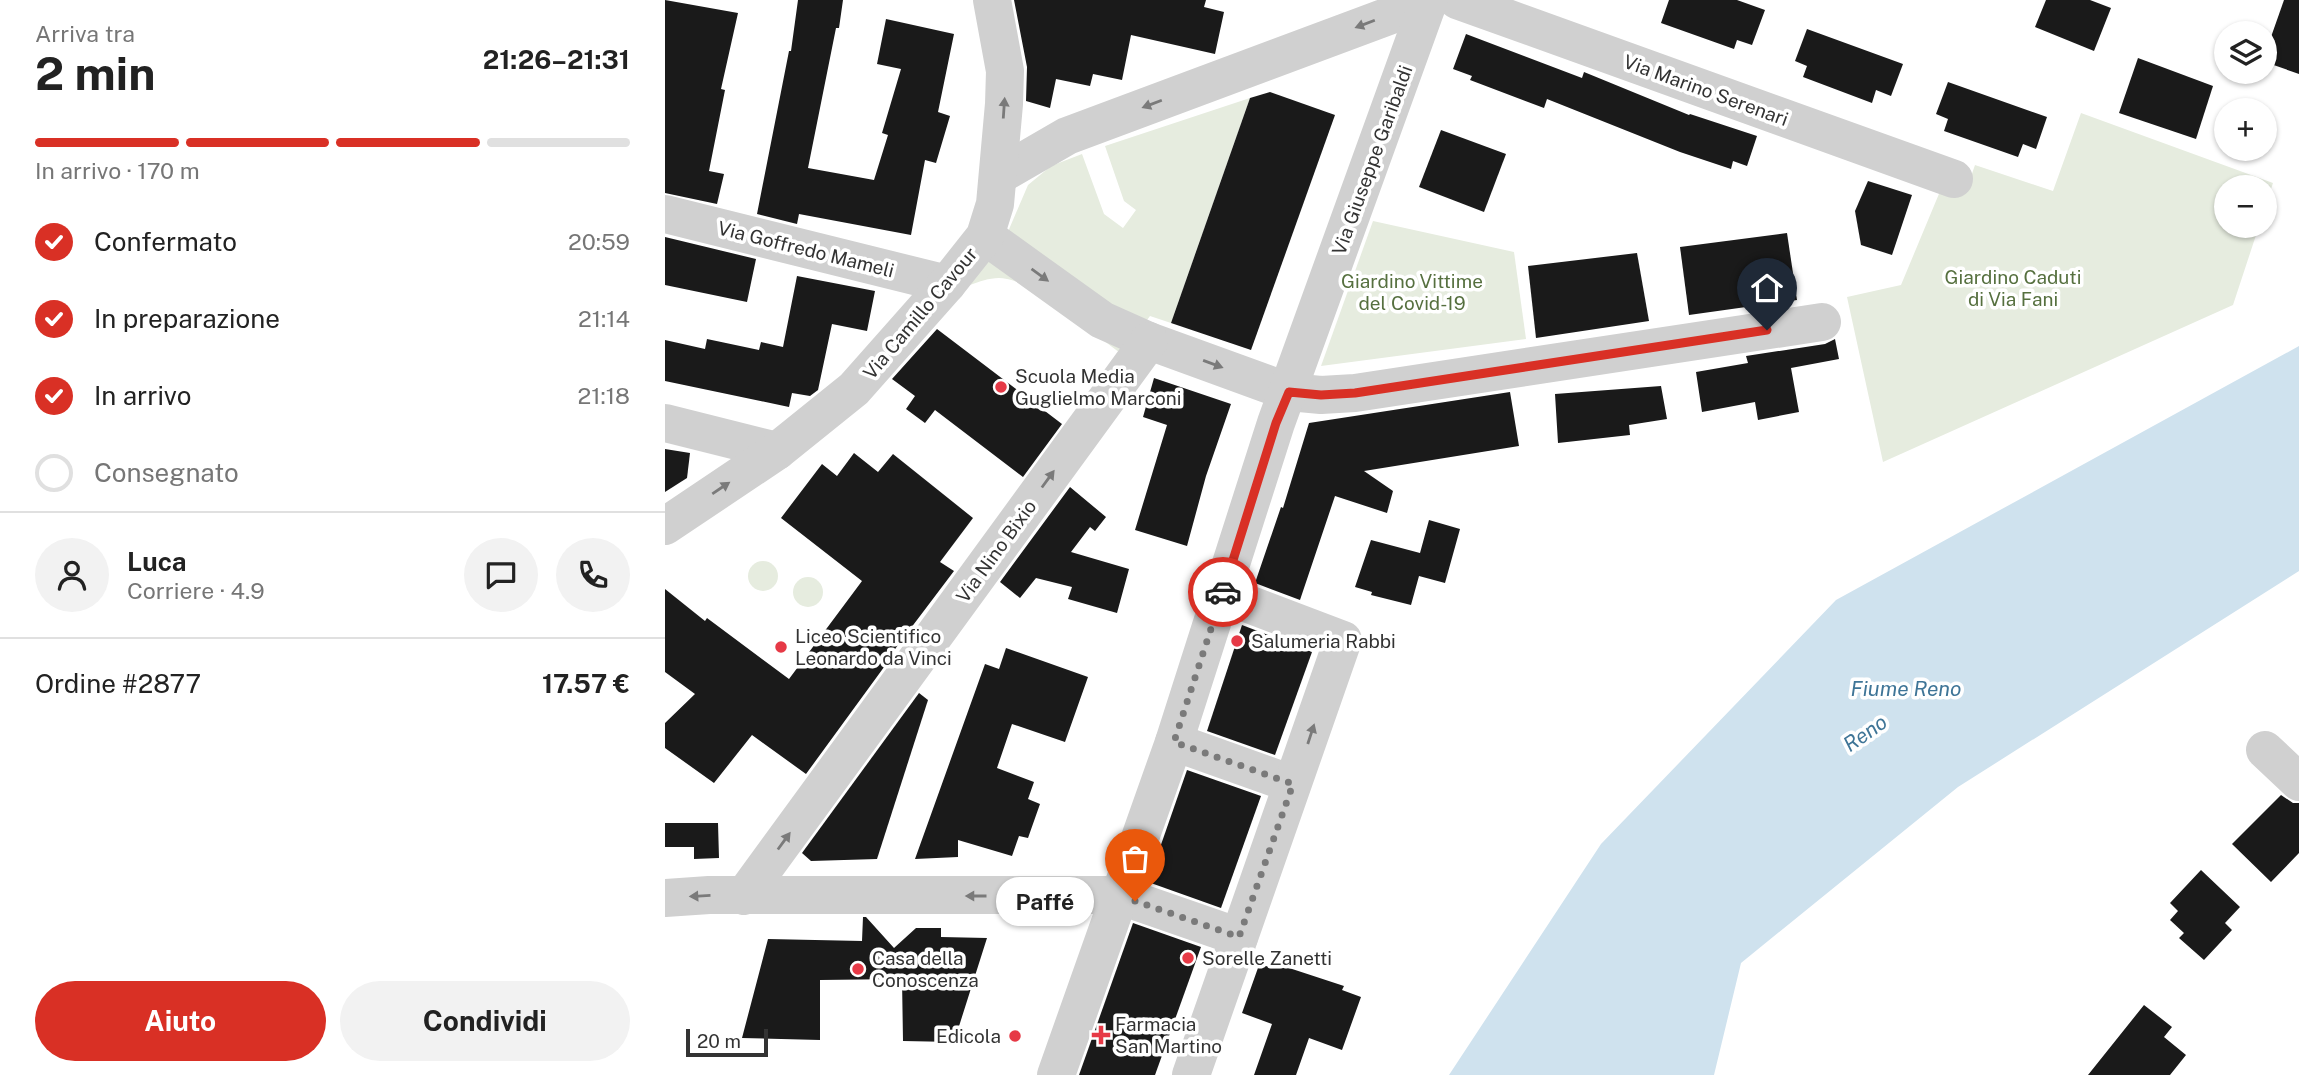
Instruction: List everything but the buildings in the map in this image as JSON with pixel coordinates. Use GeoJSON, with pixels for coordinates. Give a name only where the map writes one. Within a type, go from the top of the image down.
{"type":"FeatureCollection","features":[{"type":"Feature","properties":{"kind":"street","name":"Via Camillo Cavour"},"geometry":{"type":"LineString","coordinates":[[665,526],[777,451],[854,389],[947,284],[985,236],[995,204],[1005,71],[992,0]]}},
{"type":"Feature","properties":{"kind":"street"},"geometry":{"type":"LineString","coordinates":[[998,176],[1067,136],[1429,0]]}},
{"type":"Feature","properties":{"kind":"street","name":"Via Giuseppe Garibaldi"},"geometry":{"type":"LineString","coordinates":[[1056,1075],[1174,742],[1276,423],[1429,0]]}},
{"type":"Feature","properties":{"kind":"street","name":"Via Marino Serenari"},"geometry":{"type":"LineString","coordinates":[[1457,0],[1954,179]]}},
{"type":"Feature","properties":{"kind":"street","name":"Via Goffredo Mameli"},"geometry":{"type":"LineString","coordinates":[[665,214],[947,284]]}},
{"type":"Feature","properties":{"kind":"street"},"geometry":{"type":"LineString","coordinates":[[985,236],[1102,320],[1149,341],[1289,392],[1321,395],[1355,393],[1822,322]]}},
{"type":"Feature","properties":{"kind":"street","name":"Via Nino Bixio"},"geometry":{"type":"LineString","coordinates":[[744,896],[1149,341]]}},
{"type":"Feature","properties":{"kind":"street"},"geometry":{"type":"LineString","coordinates":[[665,424],[777,451]]}},
{"type":"Feature","properties":{"kind":"street"},"geometry":{"type":"LineString","coordinates":[[1191,1075],[1343,640],[1222,594]]}},
{"type":"Feature","properties":{"kind":"street"},"geometry":{"type":"LineString","coordinates":[[1174,742],[1293,784]]}},
{"type":"Feature","properties":{"kind":"street"},"geometry":{"type":"LineString","coordinates":[[2265,750],[2299,782]]}},
{"type":"Feature","properties":{"kind":"street"},"geometry":{"type":"LineString","coordinates":[[665,898],[1118,895],[1239,937]]}},
{"type":"Feature","properties":{"kind":"green space"},"geometry":{"type":"Polygon","coordinates":[[[1250,98],[1171,323],[1150,316],[1122,354],[1049,300],[1019,283],[997,278],[970,285],[1007,234],[1028,185],[1051,166],[1082,154],[1104,214],[1123,228],[1136,210],[1124,201],[1105,146],[1250,98]]]}},
{"type":"Feature","properties":{"kind":"green space","name":"Giardino Caduti di Via Fani"},"geometry":{"type":"Polygon","coordinates":[[[2081,113],[2251,175],[2214,175],[2214,238],[2255,238],[2233,305],[1883,462],[1847,297],[1901,285],[1941,189],[1965,194],[1975,165],[2053,191],[2081,113]]]}},
{"type":"Feature","properties":{"kind":"green space","name":"Giardino Vittime del Covid-19"},"geometry":{"type":"Polygon","coordinates":[[[1373,221],[1514,252],[1526,339],[1321,366],[1373,221]]]}},
{"type":"Feature","properties":{"kind":"green space"},"geometry":{"type":"Polygon","coordinates":[[[763,561],[774,565],[778,576],[774,587],[763,591],[752,587],[748,576],[752,565],[763,561]]]}},
{"type":"Feature","properties":{"kind":"green space"},"geometry":{"type":"Polygon","coordinates":[[[808,577],[819,581],[823,592],[819,603],[808,607],[797,603],[793,592],[797,581],[808,577]]]}},
{"type":"Feature","properties":{"kind":"water","name":"Fiume Reno"},"geometry":{"type":"Polygon","coordinates":[[[2299,346],[2299,571],[1958,787],[1741,963],[1714,1075],[1449,1075],[1601,844],[1836,600],[2299,346]]]}},
{"type":"Feature","properties":{"kind":"way so far"},"geometry":{"type":"LineString","coordinates":[[1135,901],[1239,937],[1293,784],[1174,742],[1223,592]]}},
{"type":"Feature","properties":{"kind":"place","name":"Scuola Media Guglielmo Marconi"},"geometry":{"type":"Point","coordinates":[1001,387]}},
{"type":"Feature","properties":{"kind":"place","name":"Salumeria Rabbi"},"geometry":{"type":"Point","coordinates":[1237,641]}},
{"type":"Feature","properties":{"kind":"place","name":"Liceo Scientifico Leonardo da Vinci"},"geometry":{"type":"Point","coordinates":[781,647]}},
{"type":"Feature","properties":{"kind":"place","name":"Paffé"},"geometry":{"type":"Point","coordinates":[1135,901]}},
{"type":"Feature","properties":{"kind":"place","name":"Sorelle Zanetti"},"geometry":{"type":"Point","coordinates":[1188,958]}},
{"type":"Feature","properties":{"kind":"place","name":"Casa della Conoscenza"},"geometry":{"type":"Point","coordinates":[858,969]}},
{"type":"Feature","properties":{"kind":"place","name":"Farmacia San Martino"},"geometry":{"type":"Point","coordinates":[1101,1035]}},
{"type":"Feature","properties":{"kind":"place","name":"Edicola"},"geometry":{"type":"Point","coordinates":[1015,1036]}},
{"type":"Feature","properties":{"kind":"route"},"geometry":{"type":"LineString","coordinates":[[1223,592],[1276,423],[1289,392],[1321,395],[1355,393],[1767,330]]}},
{"type":"Feature","properties":{"kind":"water label","name":"Reno"},"geometry":{"type":"Point","coordinates":[1865,733]}}]}
